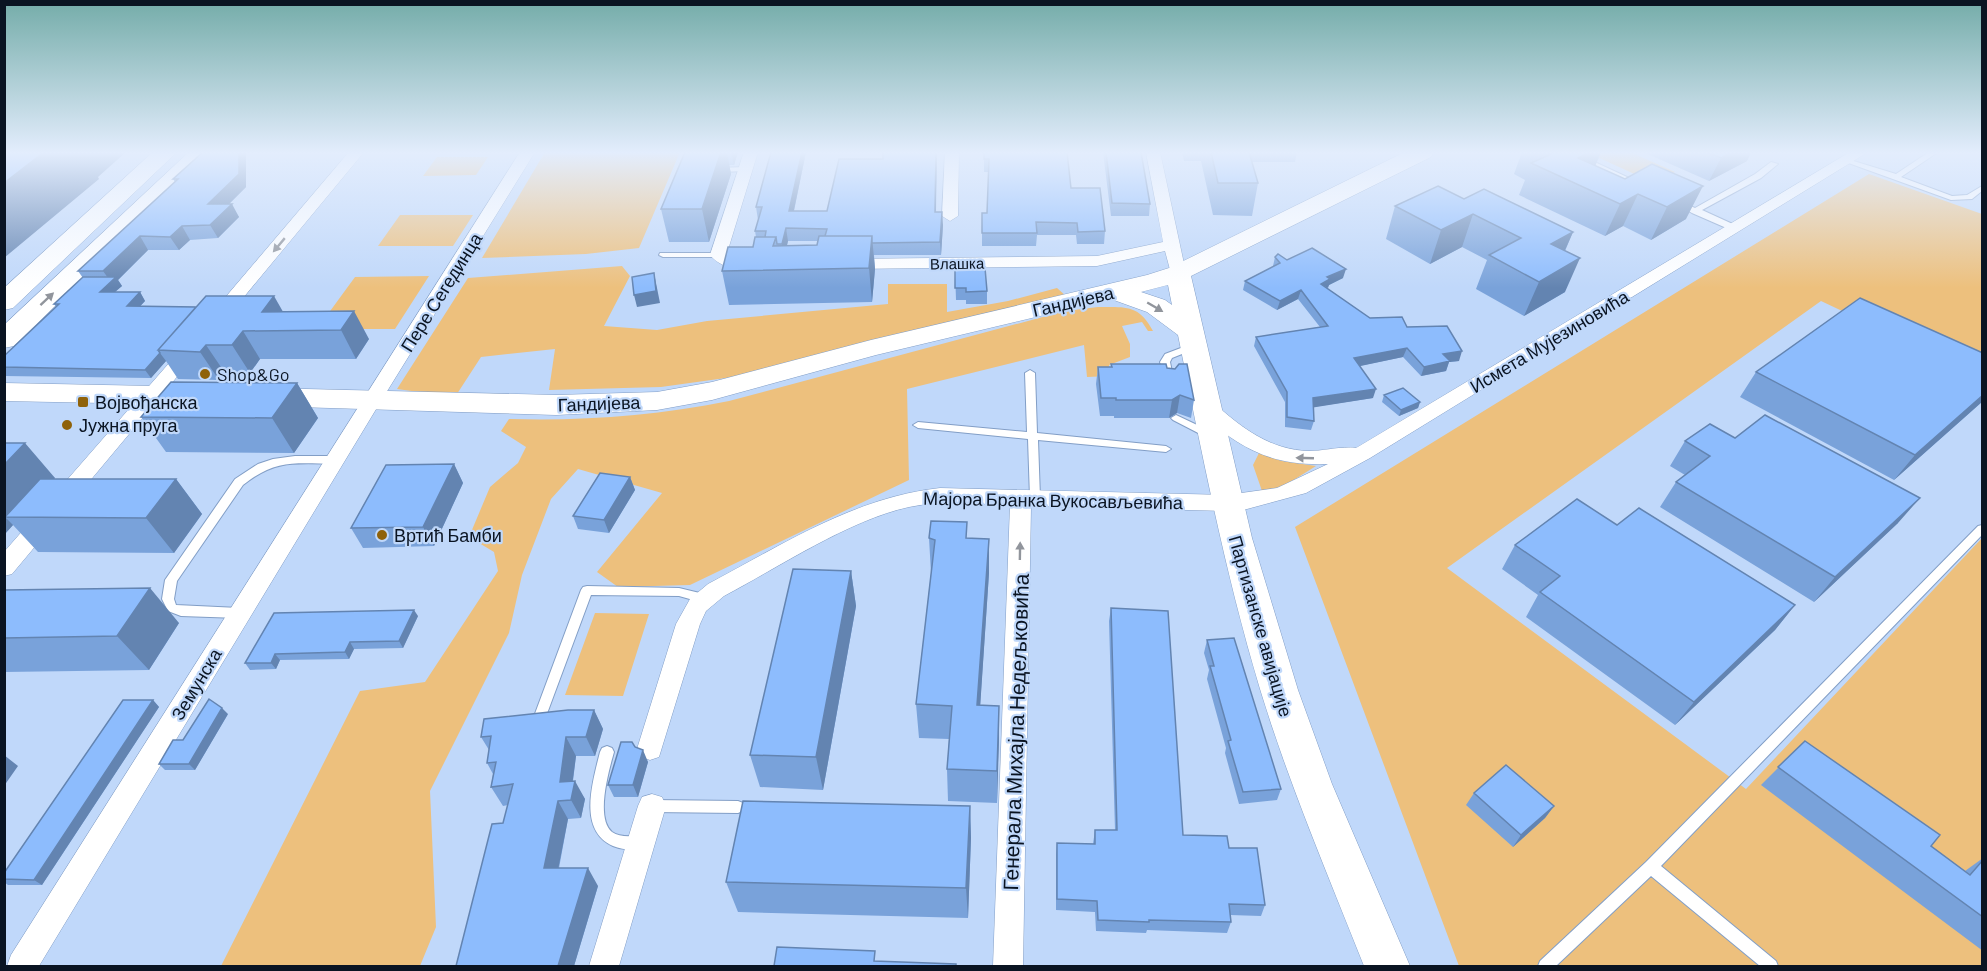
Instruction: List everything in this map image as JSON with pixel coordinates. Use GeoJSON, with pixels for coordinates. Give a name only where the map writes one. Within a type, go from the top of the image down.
{"type":"FeatureCollection","features":[{"type":"Feature","properties":{"kind":"main road"},"geometry":{"type":"LineString","coordinates":[[4,302],[117,197]]}},
{"type":"Feature","properties":{"kind":"main road"},"geometry":{"type":"LineString","coordinates":[[4,340],[154,197]]}},
{"type":"Feature","properties":{"kind":"main road","name":"Гандијева"},"geometry":{"type":"LineString","coordinates":[[4,392],[556,405],[657,401],[712,391],[872,348],[1113,291],[1178,273],[1331,197]]}},
{"type":"Feature","properties":{"kind":"main road","name":"Партизанске авијације"},"geometry":{"type":"LineString","coordinates":[[1178,273],[1193,340],[1199,421],[1227,503],[1248,587],[1294,737],[1387,966]]}},
{"type":"Feature","properties":{"kind":"main road"},"geometry":{"type":"LineString","coordinates":[[1113,291],[1156,306],[1193,340]]}},
{"type":"Feature","properties":{"kind":"street"},"geometry":{"type":"LineString","coordinates":[[4,567],[319,197]]}},
{"type":"Feature","properties":{"kind":"street","name":"Пере Сегединца"},"geometry":{"type":"LineString","coordinates":[[371,401],[500,197]]}},
{"type":"Feature","properties":{"kind":"street"},"geometry":{"type":"LineString","coordinates":[[737,197],[718,255],[726,262],[741,265],[764,265]]}},
{"type":"Feature","properties":{"kind":"street"},"geometry":{"type":"LineString","coordinates":[[950,216],[951,197]]}},
{"type":"Feature","properties":{"kind":"street"},"geometry":{"type":"LineString","coordinates":[[1162,197],[1178,273]]}},
{"type":"Feature","properties":{"kind":"street","name":"Исмета Мујезиновића"},"geometry":{"type":"LineString","coordinates":[[1227,503],[1257,502],[1306,486],[1786,197]]}},
{"type":"Feature","properties":{"kind":"street","name":"Влашка"},"geometry":{"type":"LineString","coordinates":[[833,264],[1097,261],[1116,258],[1155,246],[1172,246]]}},
{"type":"Feature","properties":{"kind":"street","name":"Земунска"},"geometry":{"type":"LineString","coordinates":[[22,966],[371,401]]}},
{"type":"Feature","properties":{"kind":"street"},"geometry":{"type":"LineString","coordinates":[[1199,421],[1275,453],[1297,458],[1327,458],[1363,453]]}},
{"type":"Feature","properties":{"kind":"street","name":"Мајора Бранка Вукосављевића"},"geometry":{"type":"LineString","coordinates":[[650,749],[688,624],[695,608],[716,590],[846,521],[892,503],[940,496],[1227,503]]}},
{"type":"Feature","properties":{"kind":"street","name":"Генерала Михајла Недељковића"},"geometry":{"type":"LineString","coordinates":[[1008,966],[1028,498]]}},
{"type":"Feature","properties":{"kind":"street"},"geometry":{"type":"LineString","coordinates":[[604,966],[652,806]]}},
{"type":"Feature","properties":{"kind":"lane"},"geometry":{"type":"LineString","coordinates":[[1695,210],[1719,197]]}},
{"type":"Feature","properties":{"kind":"lane"},"geometry":{"type":"LineString","coordinates":[[1675,201],[1734,228]]}},
{"type":"Feature","properties":{"kind":"lane"},"geometry":{"type":"LineString","coordinates":[[663,255],[718,255]]}},
{"type":"Feature","properties":{"kind":"lane"},"geometry":{"type":"LineString","coordinates":[[1169,382],[1165,362],[1168,356],[1193,340]]}},
{"type":"Feature","properties":{"kind":"lane"},"geometry":{"type":"LineString","coordinates":[[1028,498],[1032,436],[1030,373]]}},
{"type":"Feature","properties":{"kind":"lane"},"geometry":{"type":"LineString","coordinates":[[918,425],[1166,449]]}},
{"type":"Feature","properties":{"kind":"lane"},"geometry":{"type":"LineString","coordinates":[[239,613],[181,611],[172,608],[168,599],[171,580],[239,482],[248,475],[271,462],[335,460]]}},
{"type":"Feature","properties":{"kind":"lane"},"geometry":{"type":"LineString","coordinates":[[1545,966],[1651,867],[1983,529]]}},
{"type":"Feature","properties":{"kind":"lane"},"geometry":{"type":"LineString","coordinates":[[539,719],[587,590],[679,592],[704,598]]}},
{"type":"Feature","properties":{"kind":"lane"},"geometry":{"type":"LineString","coordinates":[[607,752],[597,819],[606,836],[615,841],[641,843]]}},
{"type":"Feature","properties":{"kind":"lane"},"geometry":{"type":"LineString","coordinates":[[652,806],[738,807]]}},
{"type":"Feature","properties":{"kind":"lane"},"geometry":{"type":"LineString","coordinates":[[1651,867],[1771,966]]}},
{"type":"Feature","properties":{"kind":"shaded area"},"geometry":{"type":"Polygon","coordinates":[[[518,197],[661,197],[639,248],[586,254],[482,258],[518,197]]]}},
{"type":"Feature","properties":{"kind":"shaded area"},"geometry":{"type":"Polygon","coordinates":[[[1831,197],[1935,197],[1982,214],[1982,377],[1821,301],[1447,568],[1746,789],[1982,538],[1982,966],[1459,966],[1295,527],[1831,197]]]}},
{"type":"Feature","properties":{"kind":"shaded area"},"geometry":{"type":"Polygon","coordinates":[[[400,215],[473,215],[453,246],[378,246],[400,215]]]}},
{"type":"Feature","properties":{"kind":"shaded area"},"geometry":{"type":"Polygon","coordinates":[[[622,266],[630,276],[604,326],[657,330],[707,321],[888,304],[888,284],[947,284],[947,312],[1008,301],[1057,288],[1066,296],[740,376],[661,387],[549,390],[555,349],[481,357],[455,397],[397,389],[468,278],[622,266]]]}},
{"type":"Feature","properties":{"kind":"shaded area"},"geometry":{"type":"Polygon","coordinates":[[[429,276],[395,329],[317,329],[355,277],[429,276]]]}},
{"type":"Feature","properties":{"kind":"shaded area"},"geometry":{"type":"Polygon","coordinates":[[[1124,307],[1137,312],[1148,322],[1153,331],[1148,331],[1142,322],[1122,326],[1130,344],[1130,357],[1109,365],[1110,376],[1087,377],[1084,345],[907,389],[909,480],[690,585],[618,587],[597,572],[662,493],[578,469],[551,499],[522,575],[509,633],[430,791],[436,927],[420,966],[221,966],[360,691],[425,682],[498,571],[494,552],[469,537],[490,487],[518,463],[526,447],[501,431],[509,419],[619,416],[729,401],[1065,311],[1124,307]]]}},
{"type":"Feature","properties":{"kind":"shaded area"},"geometry":{"type":"Polygon","coordinates":[[[1259,453],[1282,461],[1316,466],[1284,486],[1262,491],[1253,465],[1259,453]]]}},
{"type":"Feature","properties":{"kind":"shaded area"},"geometry":{"type":"Polygon","coordinates":[[[595,613],[649,614],[623,696],[565,695],[595,613]]]}},
{"type":"Feature","properties":{"kind":"building"},"geometry":{"type":"Polygon","coordinates":[[[158,197],[215,197],[208,204],[232,204],[210,225],[182,226],[170,237],[140,236],[103,271],[78,271],[158,197]]]}},
{"type":"Feature","properties":{"kind":"building"},"geometry":{"type":"Polygon","coordinates":[[[666,197],[706,197],[702,209],[661,209],[666,197]]]}},
{"type":"Feature","properties":{"kind":"building"},"geometry":{"type":"Polygon","coordinates":[[[759,197],[792,197],[789,211],[827,211],[830,197],[935,197],[935,212],[942,212],[940,242],[872,243],[872,236],[825,236],[827,229],[786,228],[782,244],[777,244],[776,237],[765,237],[766,231],[755,231],[762,207],[756,207],[759,197]]]}},
{"type":"Feature","properties":{"kind":"building"},"geometry":{"type":"Polygon","coordinates":[[[988,197],[1101,197],[1105,231],[1078,232],[1077,223],[1036,222],[1037,233],[982,233],[982,213],[987,213],[988,197]]]}},
{"type":"Feature","properties":{"kind":"building"},"geometry":{"type":"Polygon","coordinates":[[[1111,197],[1149,197],[1150,204],[1112,203],[1111,197]]]}},
{"type":"Feature","properties":{"kind":"building"},"geometry":{"type":"Polygon","coordinates":[[[1414,197],[1501,197],[1573,232],[1551,244],[1580,258],[1539,282],[1489,255],[1521,238],[1473,214],[1441,230],[1395,206],[1414,197]]]}},
{"type":"Feature","properties":{"kind":"building"},"geometry":{"type":"Polygon","coordinates":[[[1605,197],[1632,197],[1620,204],[1605,197]]]}},
{"type":"Feature","properties":{"kind":"building"},"geometry":{"type":"Polygon","coordinates":[[[1645,197],[1684,197],[1667,207],[1645,197]]]}},
{"type":"Feature","properties":{"kind":"building"},"geometry":{"type":"Polygon","coordinates":[[[819,236],[872,236],[869,268],[722,271],[728,247],[753,247],[755,237],[776,237],[773,246],[817,245],[819,236]]]}},
{"type":"Feature","properties":{"kind":"building"},"geometry":{"type":"Polygon","coordinates":[[[1312,248],[1346,269],[1327,277],[1330,279],[1321,284],[1370,318],[1402,317],[1407,327],[1447,326],[1462,351],[1443,354],[1450,361],[1424,367],[1407,348],[1354,358],[1376,389],[1313,398],[1314,421],[1287,417],[1287,392],[1256,337],[1328,326],[1301,290],[1280,301],[1245,281],[1280,263],[1275,257],[1278,254],[1287,260],[1312,248]]]}},
{"type":"Feature","properties":{"kind":"building"},"geometry":{"type":"Polygon","coordinates":[[[985,268],[987,291],[966,292],[966,288],[955,288],[955,269],[985,268]]]}},
{"type":"Feature","properties":{"kind":"building"},"geometry":{"type":"Polygon","coordinates":[[[654,273],[656,291],[634,295],[632,277],[654,273]]]}},
{"type":"Feature","properties":{"kind":"building"},"geometry":{"type":"Polygon","coordinates":[[[83,277],[116,277],[100,292],[140,292],[127,306],[196,307],[158,350],[160,353],[145,370],[4,367],[4,356],[59,304],[54,304],[83,277]]]}},
{"type":"Feature","properties":{"kind":"building"},"geometry":{"type":"Polygon","coordinates":[[[206,296],[274,296],[262,312],[354,311],[341,330],[243,331],[232,345],[206,345],[200,352],[158,350],[206,296]]]}},
{"type":"Feature","properties":{"kind":"building"},"geometry":{"type":"Polygon","coordinates":[[[1860,298],[1983,353],[1983,395],[1915,455],[1756,372],[1860,298]]]}},
{"type":"Feature","properties":{"kind":"building"},"geometry":{"type":"Polygon","coordinates":[[[1111,364],[1166,364],[1167,368],[1175,369],[1179,364],[1187,364],[1194,400],[1180,395],[1172,400],[1101,398],[1098,367],[1112,367],[1111,364]]]}},
{"type":"Feature","properties":{"kind":"building"},"geometry":{"type":"Polygon","coordinates":[[[171,382],[297,383],[272,418],[141,417],[171,382]]]}},
{"type":"Feature","properties":{"kind":"building"},"geometry":{"type":"Polygon","coordinates":[[[1403,388],[1420,402],[1401,410],[1384,395],[1403,388]]]}},
{"type":"Feature","properties":{"kind":"building"},"geometry":{"type":"Polygon","coordinates":[[[1765,415],[1920,498],[1835,577],[1676,482],[1710,456],[1685,441],[1710,424],[1735,438],[1765,415]]]}},
{"type":"Feature","properties":{"kind":"building"},"geometry":{"type":"Polygon","coordinates":[[[4,443],[25,443],[4,465],[4,443]]]}},
{"type":"Feature","properties":{"kind":"building"},"geometry":{"type":"Polygon","coordinates":[[[454,464],[423,527],[351,528],[386,465],[454,464]]]}},
{"type":"Feature","properties":{"kind":"building"},"geometry":{"type":"Polygon","coordinates":[[[600,473],[630,477],[604,520],[573,516],[600,473]]]}},
{"type":"Feature","properties":{"kind":"building"},"geometry":{"type":"Polygon","coordinates":[[[40,479],[176,479],[146,518],[5,517],[40,479]]]}},
{"type":"Feature","properties":{"kind":"building"},"geometry":{"type":"Polygon","coordinates":[[[1577,499],[1617,525],[1639,508],[1795,605],[1694,702],[1540,592],[1560,576],[1515,545],[1577,499]]]}},
{"type":"Feature","properties":{"kind":"building"},"geometry":{"type":"Polygon","coordinates":[[[931,521],[967,522],[966,538],[989,539],[977,705],[999,706],[997,771],[947,769],[952,706],[916,704],[935,540],[929,538],[931,521]]]}},
{"type":"Feature","properties":{"kind":"building"},"geometry":{"type":"Polygon","coordinates":[[[793,569],[851,571],[816,757],[750,755],[793,569]]]}},
{"type":"Feature","properties":{"kind":"building"},"geometry":{"type":"Polygon","coordinates":[[[150,588],[117,636],[4,638],[4,590],[150,588]]]}},
{"type":"Feature","properties":{"kind":"building"},"geometry":{"type":"Polygon","coordinates":[[[1111,608],[1168,611],[1183,835],[1227,836],[1229,848],[1257,848],[1265,905],[1229,904],[1231,922],[1098,920],[1097,901],[1057,899],[1057,843],[1095,844],[1095,830],[1117,830],[1111,608]]]}},
{"type":"Feature","properties":{"kind":"building"},"geometry":{"type":"Polygon","coordinates":[[[414,610],[399,641],[350,642],[345,652],[275,654],[271,663],[245,663],[274,613],[414,610]]]}},
{"type":"Feature","properties":{"kind":"building"},"geometry":{"type":"Polygon","coordinates":[[[1234,638],[1281,789],[1243,792],[1210,666],[1214,666],[1207,640],[1234,638]]]}},
{"type":"Feature","properties":{"kind":"building"},"geometry":{"type":"Polygon","coordinates":[[[209,699],[222,708],[189,764],[159,764],[173,740],[183,740],[209,699]]]}},
{"type":"Feature","properties":{"kind":"building"},"geometry":{"type":"Polygon","coordinates":[[[123,700],[153,700],[34,880],[4,879],[4,873],[123,700]]]}},
{"type":"Feature","properties":{"kind":"building"},"geometry":{"type":"Polygon","coordinates":[[[568,710],[594,710],[586,737],[566,737],[560,782],[575,781],[571,800],[558,801],[544,868],[588,868],[558,966],[456,966],[492,824],[503,823],[513,784],[491,787],[496,762],[487,763],[491,736],[481,737],[484,719],[568,710]]]}},
{"type":"Feature","properties":{"kind":"building"},"geometry":{"type":"Polygon","coordinates":[[[1805,741],[1940,835],[1931,846],[1970,875],[1983,860],[1983,917],[1778,767],[1805,741]]]}},
{"type":"Feature","properties":{"kind":"building"},"geometry":{"type":"Polygon","coordinates":[[[621,742],[632,742],[635,747],[643,750],[633,785],[608,785],[621,742]]]}},
{"type":"Feature","properties":{"kind":"building"},"geometry":{"type":"Polygon","coordinates":[[[1506,765],[1554,806],[1521,835],[1474,793],[1506,765]]]}},
{"type":"Feature","properties":{"kind":"building"},"geometry":{"type":"Polygon","coordinates":[[[743,801],[970,806],[966,888],[726,882],[743,801]]]}},
{"type":"Feature","properties":{"kind":"building"},"geometry":{"type":"Polygon","coordinates":[[[777,947],[875,951],[874,961],[956,964],[956,966],[774,966],[777,947]]]}},
{"type":"Feature","properties":{"kind":"place","name":"Shop&Go"},"geometry":{"type":"Point","coordinates":[205,374]}},
{"type":"Feature","properties":{"kind":"place","name":"Војвођанска"},"geometry":{"type":"Point","coordinates":[83,402]}},
{"type":"Feature","properties":{"kind":"place","name":"Јужна пруга"},"geometry":{"type":"Point","coordinates":[67,425]}},
{"type":"Feature","properties":{"kind":"place","name":"Вртић Бамби"},"geometry":{"type":"Point","coordinates":[382,535]}}]}
